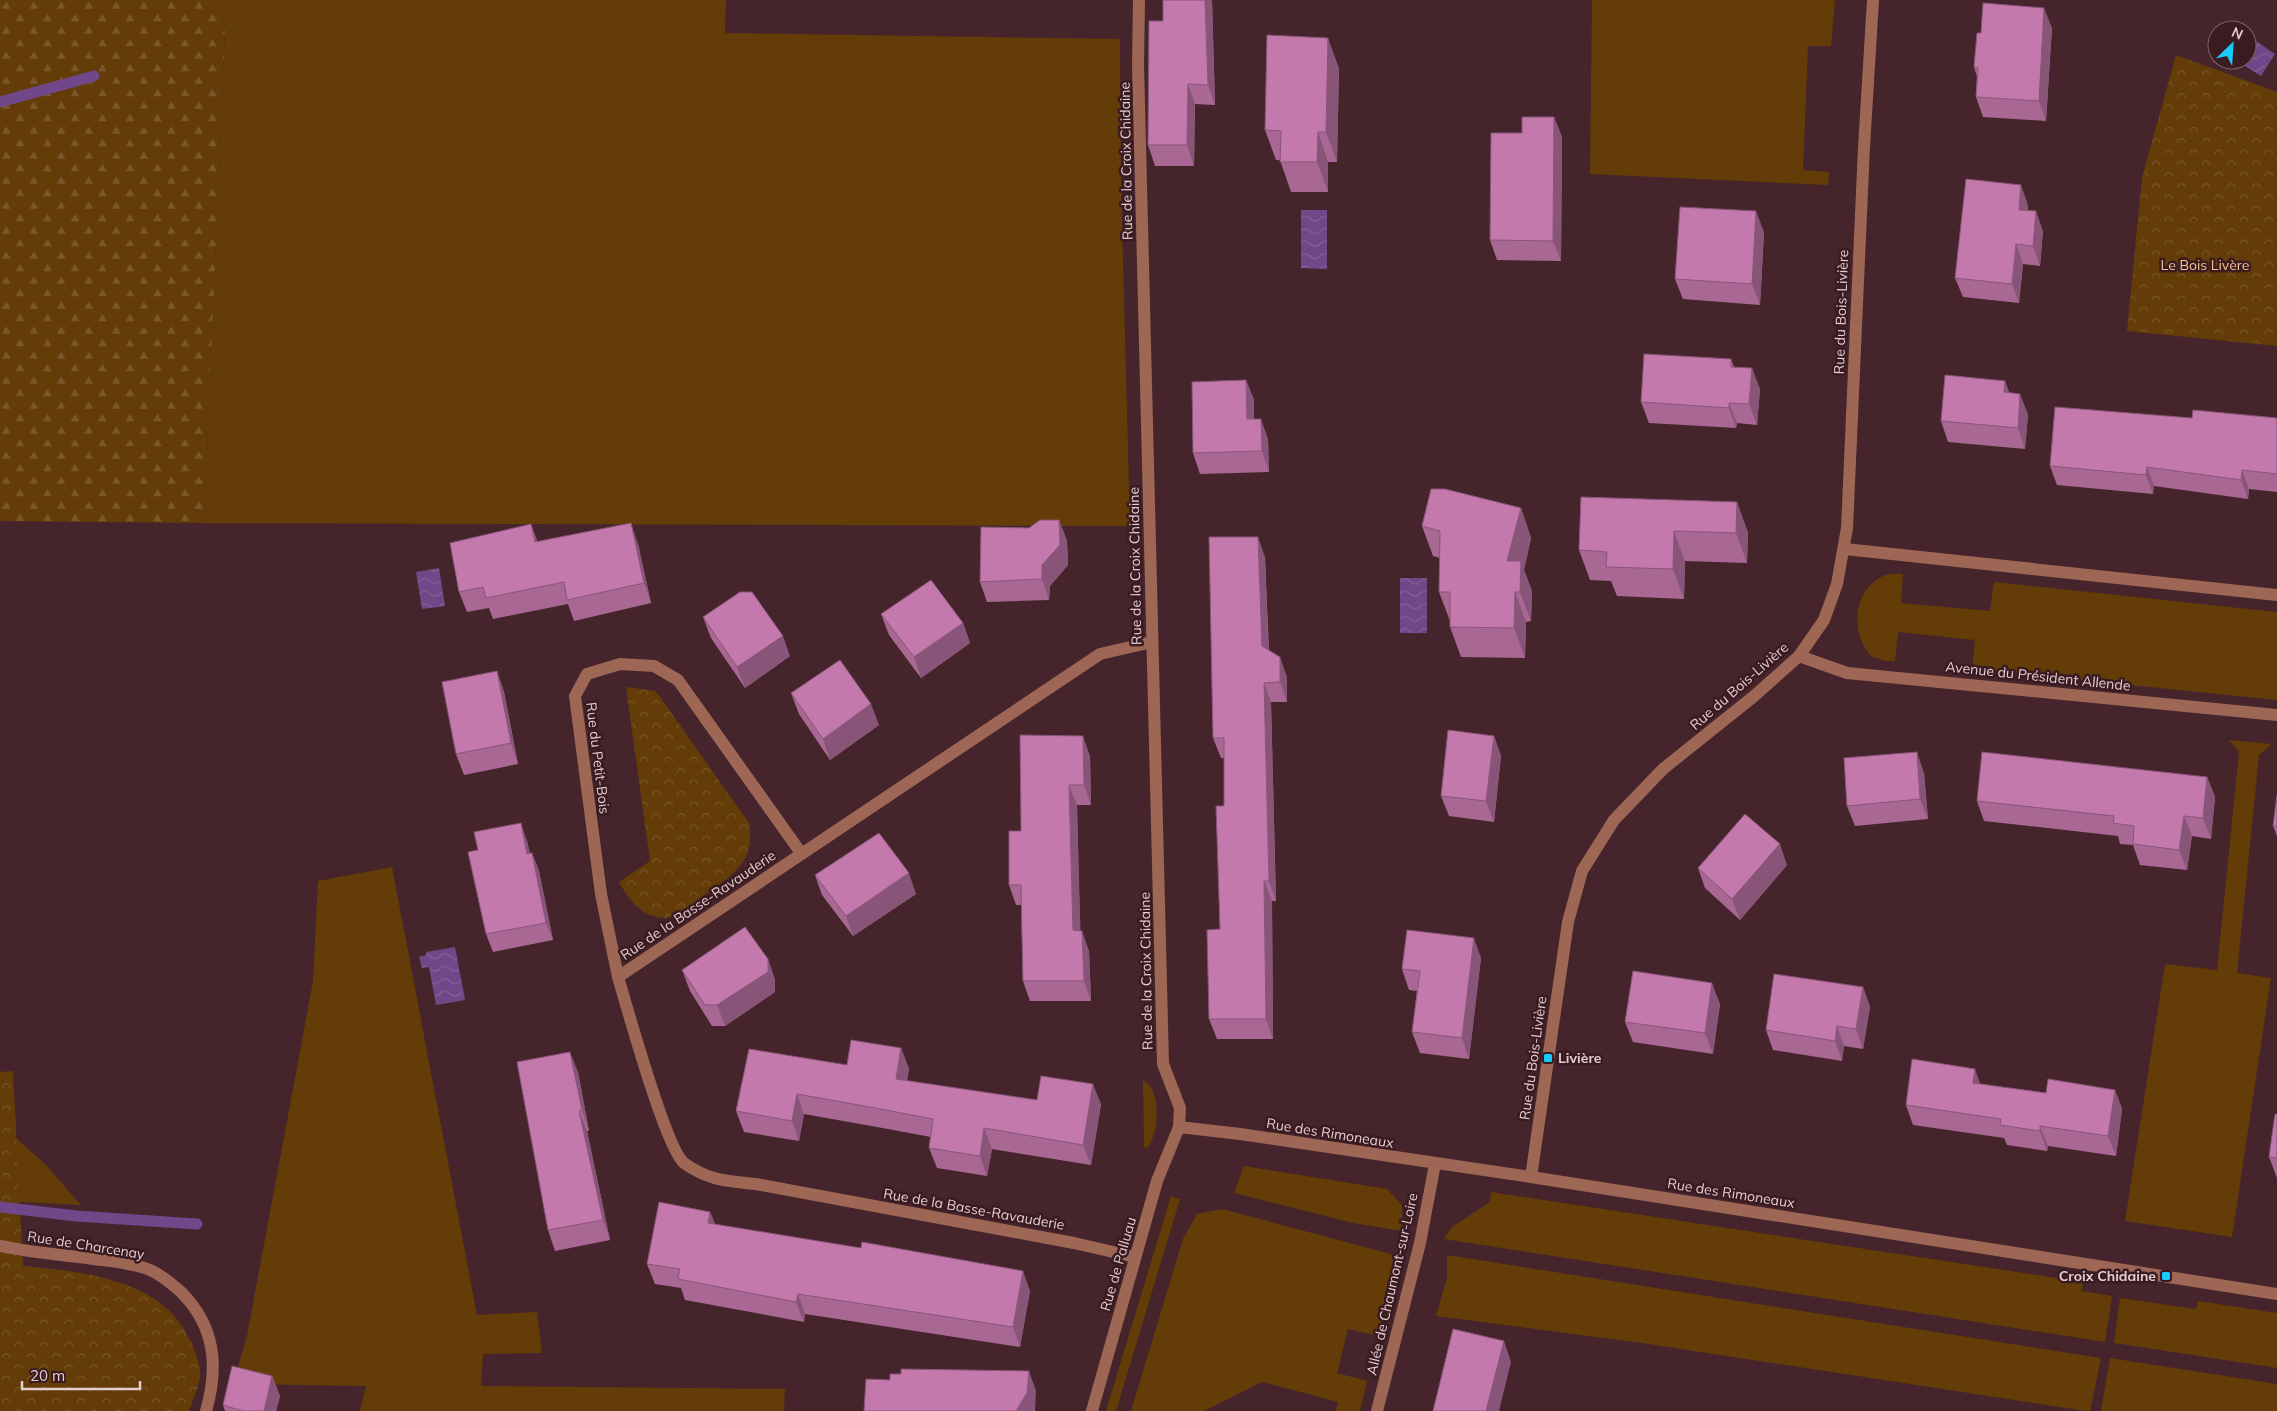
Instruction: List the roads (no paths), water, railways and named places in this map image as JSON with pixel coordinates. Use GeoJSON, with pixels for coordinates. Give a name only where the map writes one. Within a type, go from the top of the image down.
{"type":"FeatureCollection","features":[{"type":"Feature","properties":{"kind":"street","name":"Rue de la Croix Chidaine"},"geometry":{"type":"LineString","coordinates":[[1139,0],[1138,65],[1163,1064],[1180,1108],[1179,1128]]}},
{"type":"Feature","properties":{"kind":"street","name":"Rue du Bois-Livière"},"geometry":{"type":"LineString","coordinates":[[1531,1177],[1568,922],[1582,871],[1614,820],[1663,769],[1753,697],[1799,656],[1824,620],[1837,584],[1845,549],[1864,147],[1873,0]]}},
{"type":"Feature","properties":{"kind":"street"},"geometry":{"type":"LineString","coordinates":[[1845,549],[2277,595]]}},
{"type":"Feature","properties":{"kind":"street","name":"Rue de la Basse-Ravauderie"},"geometry":{"type":"LineString","coordinates":[[1135,1257],[1074,1243],[756,1184],[711,1178],[682,1162],[663,1121],[618,976],[1100,654],[1152,642]]}},
{"type":"Feature","properties":{"kind":"street","name":"Avenue du Président Allende"},"geometry":{"type":"LineString","coordinates":[[1799,656],[1847,673],[2277,715]]}},
{"type":"Feature","properties":{"kind":"street","name":"Rue du Petit-Bois"},"geometry":{"type":"LineString","coordinates":[[618,976],[601,894],[575,696],[587,674],[620,664],[654,666],[678,680],[801,853]]}},
{"type":"Feature","properties":{"kind":"street","name":"Rue des Rimoneaux"},"geometry":{"type":"LineString","coordinates":[[1179,1128],[1240,1134],[1531,1177],[2277,1294]]}},
{"type":"Feature","properties":{"kind":"street","name":"Rue de Palluau"},"geometry":{"type":"LineString","coordinates":[[1092,1411],[1157,1181],[1179,1128]]}},
{"type":"Feature","properties":{"kind":"street","name":"Allée de Chaumont-sur-Loire"},"geometry":{"type":"LineString","coordinates":[[1377,1411],[1420,1243],[1435,1164]]}},
{"type":"Feature","properties":{"kind":"street","name":"Rue de Charcenay"},"geometry":{"type":"LineString","coordinates":[[0,1246],[27,1252],[113,1262],[150,1270],[171,1283],[196,1308],[209,1333],[213,1357],[210,1396],[206,1411]]}},
{"type":"Feature","properties":{"kind":"water"},"geometry":{"type":"Polygon","coordinates":[[[2257,42],[2275,54],[2261,76],[2252,70],[2257,70],[2257,42]]]}},
{"type":"Feature","properties":{"kind":"water"},"geometry":{"type":"Polygon","coordinates":[[[1301,210],[1327,210],[1327,269],[1301,268],[1301,210]]]}},
{"type":"Feature","properties":{"kind":"water"},"geometry":{"type":"Polygon","coordinates":[[[439,568],[445,606],[422,609],[416,572],[439,568]]]}},
{"type":"Feature","properties":{"kind":"water"},"geometry":{"type":"Polygon","coordinates":[[[1400,578],[1427,578],[1427,633],[1400,633],[1400,578]]]}},
{"type":"Feature","properties":{"kind":"water"},"geometry":{"type":"Polygon","coordinates":[[[455,947],[465,1000],[436,1005],[429,967],[422,968],[419,957],[426,955],[426,952],[455,947]]]}},
{"type":"Feature","properties":{"kind":"waterway"},"geometry":{"type":"LineString","coordinates":[[0,102],[94,76]]}},
{"type":"Feature","properties":{"kind":"waterway"},"geometry":{"type":"LineString","coordinates":[[0,1207],[76,1216],[197,1224]]}},
{"type":"Feature","properties":{"kind":"place","name":"Livière"},"geometry":{"type":"Point","coordinates":[1548,1058]}},
{"type":"Feature","properties":{"kind":"place","name":"Croix Chidaine"},"geometry":{"type":"Point","coordinates":[2166,1276]}},
{"type":"Feature","properties":{"kind":"park label","name":"Le Bois Livère"},"geometry":{"type":"Point","coordinates":[2205,265]}}]}
